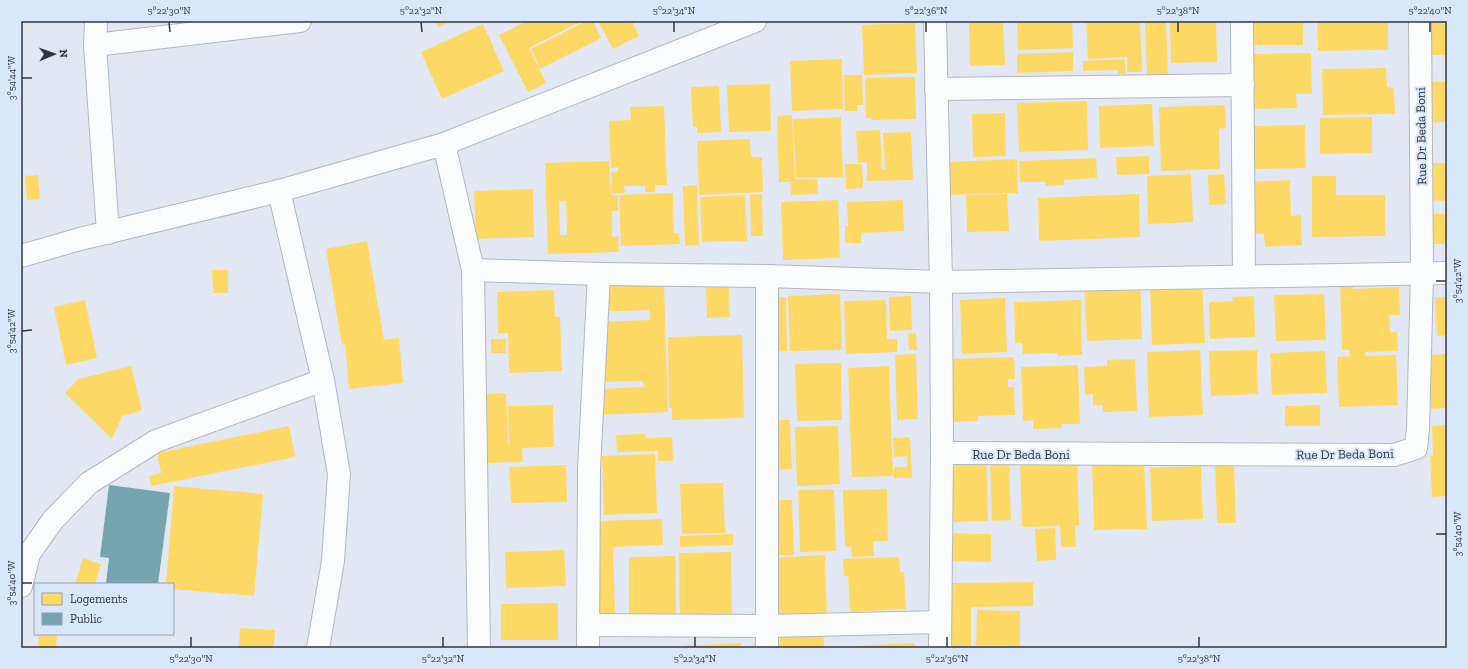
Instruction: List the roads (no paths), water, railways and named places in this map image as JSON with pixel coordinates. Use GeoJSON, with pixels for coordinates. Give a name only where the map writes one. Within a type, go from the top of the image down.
{"type":"FeatureCollection","features":[{"type":"Feature","properties":{"kind":"street"},"geometry":{"type":"LineString","coordinates":[[96,21],[95,45],[108,233]]}},
{"type":"Feature","properties":{"kind":"street"},"geometry":{"type":"LineString","coordinates":[[95,45],[298,21]]}},
{"type":"Feature","properties":{"kind":"street"},"geometry":{"type":"LineString","coordinates":[[21,256],[279,191],[444,144],[755,21]]}},
{"type":"Feature","properties":{"kind":"street"},"geometry":{"type":"LineString","coordinates":[[935,21],[941,282],[942,453],[940,648]]}},
{"type":"Feature","properties":{"kind":"street"},"geometry":{"type":"LineString","coordinates":[[1242,21],[1244,276]]}},
{"type":"Feature","properties":{"kind":"street","name":"Rue Dr Beda Boni"},"geometry":{"type":"LineString","coordinates":[[942,453],[1394,455],[1416,448],[1418,429],[1422,273],[1420,21]]}},
{"type":"Feature","properties":{"kind":"street"},"geometry":{"type":"LineString","coordinates":[[936,88],[1243,85]]}},
{"type":"Feature","properties":{"kind":"street"},"geometry":{"type":"LineString","coordinates":[[444,144],[472,270],[479,648]]}},
{"type":"Feature","properties":{"kind":"street"},"geometry":{"type":"LineString","coordinates":[[279,191],[323,380],[339,474],[334,561],[318,648]]}},
{"type":"Feature","properties":{"kind":"street"},"geometry":{"type":"LineString","coordinates":[[472,270],[599,274],[767,276],[941,282],[1447,273]]}},
{"type":"Feature","properties":{"kind":"street"},"geometry":{"type":"LineString","coordinates":[[588,648],[589,469],[599,274]]}},
{"type":"Feature","properties":{"kind":"street"},"geometry":{"type":"LineString","coordinates":[[767,276],[767,648]]}},
{"type":"Feature","properties":{"kind":"street"},"geometry":{"type":"LineString","coordinates":[[21,586],[25,554],[54,520],[89,483],[156,441],[323,380]]}},
{"type":"Feature","properties":{"kind":"street"},"geometry":{"type":"LineString","coordinates":[[588,625],[767,626],[940,622]]}}]}
